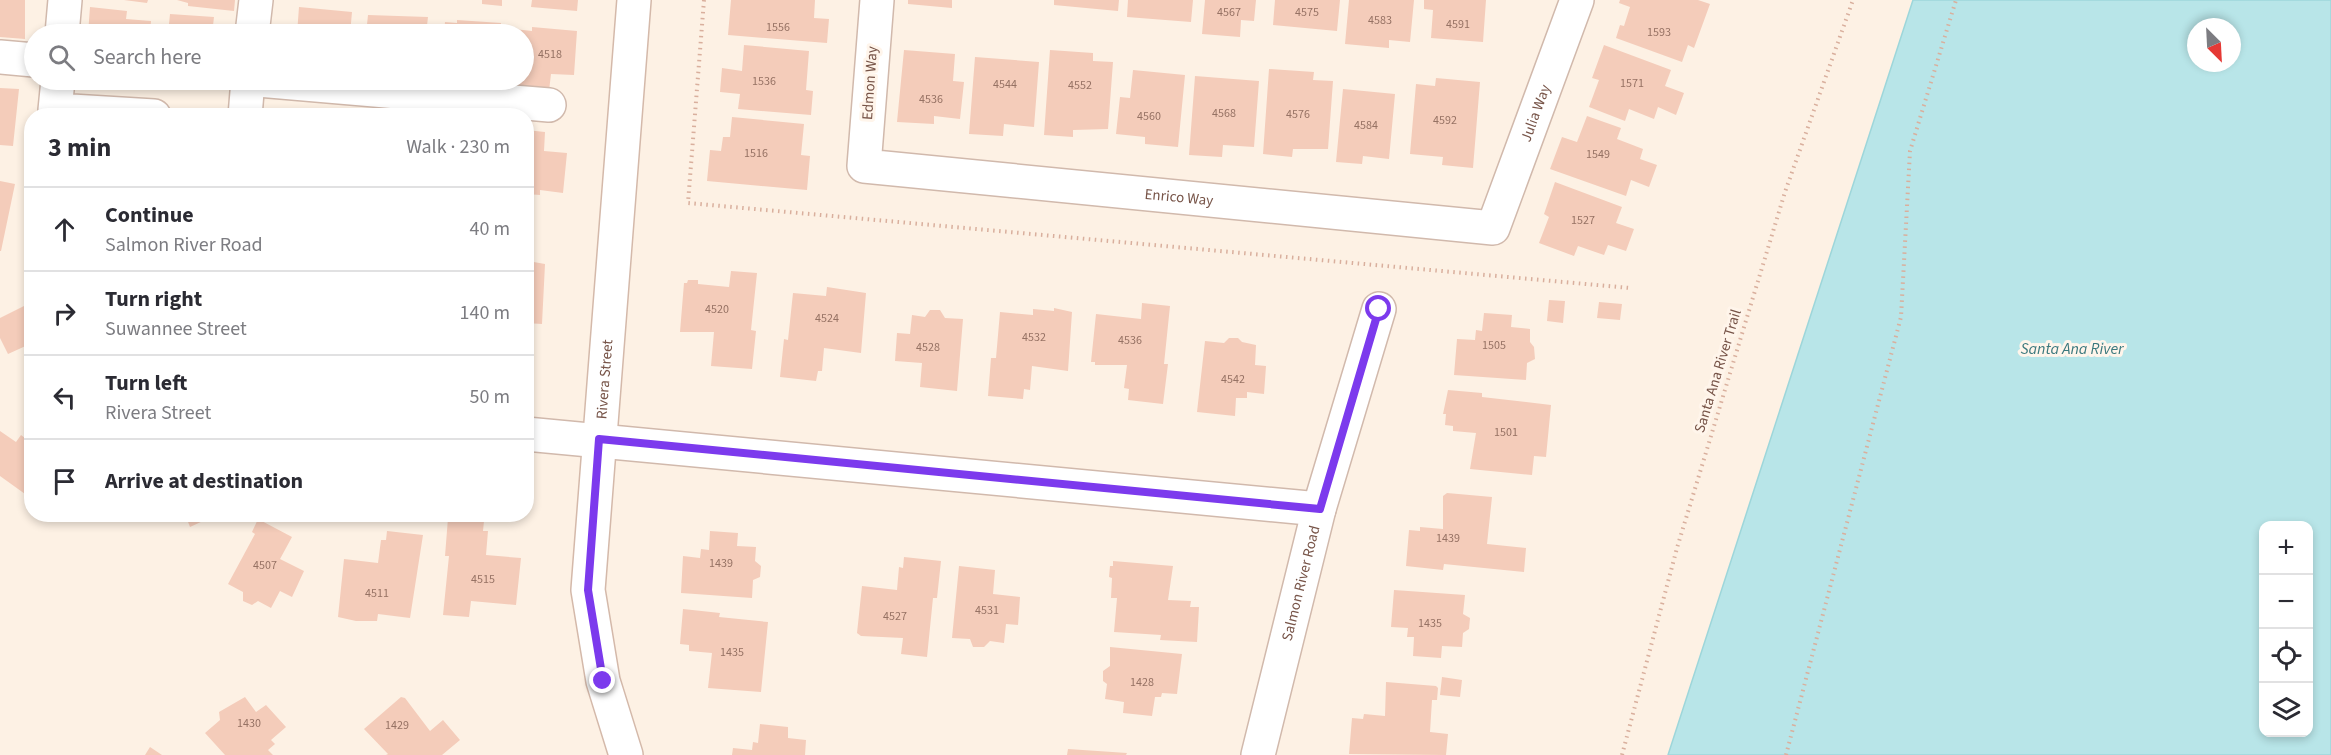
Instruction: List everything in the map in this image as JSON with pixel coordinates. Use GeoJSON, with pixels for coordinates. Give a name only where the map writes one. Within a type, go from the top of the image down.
{"type":"FeatureCollection","features":[{"type":"Feature","properties":{"kind":"street"},"geometry":{"type":"LineString","coordinates":[[63,24],[65,0]]}},
{"type":"Feature","properties":{"kind":"street"},"geometry":{"type":"LineString","coordinates":[[253,24],[256,0]]}},
{"type":"Feature","properties":{"kind":"street","name":"Rivera Street"},"geometry":{"type":"LineString","coordinates":[[626,755],[603,681],[588,590],[634,0]]}},
{"type":"Feature","properties":{"kind":"street","name":"Edmon Way"},"geometry":{"type":"LineString","coordinates":[[864,166],[877,0]]}},
{"type":"Feature","properties":{"kind":"street","name":"Julia Way"},"geometry":{"type":"LineString","coordinates":[[1493,228],[1577,0]]}},
{"type":"Feature","properties":{"kind":"street"},"geometry":{"type":"LineString","coordinates":[[0,57],[24,59]]}},
{"type":"Feature","properties":{"kind":"street"},"geometry":{"type":"LineString","coordinates":[[55,108],[57,90]]}},
{"type":"Feature","properties":{"kind":"street"},"geometry":{"type":"LineString","coordinates":[[246,108],[247,90]]}},
{"type":"Feature","properties":{"kind":"street"},"geometry":{"type":"LineString","coordinates":[[374,90],[549,105]]}},
{"type":"Feature","properties":{"kind":"street","name":"Enrico Way"},"geometry":{"type":"LineString","coordinates":[[864,166],[1493,228]]}},
{"type":"Feature","properties":{"kind":"street","name":"Salmon River Road"},"geometry":{"type":"LineString","coordinates":[[1258,755],[1320,509],[1379,309]]}},
{"type":"Feature","properties":{"kind":"street"},"geometry":{"type":"LineString","coordinates":[[534,435],[1320,509]]}},
{"type":"Feature","properties":{"kind":"path","name":"Santa Ana River Trail"},"geometry":{"type":"LineString","coordinates":[[1622,755],[1677,548],[1778,215],[1853,0]]}},
{"type":"Feature","properties":{"kind":"path"},"geometry":{"type":"LineString","coordinates":[[1786,755],[1901,317],[1910,151],[1956,0]]}},
{"type":"Feature","properties":{"kind":"water","name":"Santa Ana River"},"geometry":{"type":"Polygon","coordinates":[[[1913,0],[2331,0],[2331,755],[1668,755],[1913,0]]]}},
{"type":"Feature","properties":{"kind":"building"},"geometry":{"type":"Polygon","coordinates":[[[0,0],[25,0],[24,39],[0,37],[0,0]]]}},
{"type":"Feature","properties":{"kind":"building"},"geometry":{"type":"Polygon","coordinates":[[[124,0],[148,0],[147,3],[124,0]]]}},
{"type":"Feature","properties":{"kind":"building"},"geometry":{"type":"Polygon","coordinates":[[[177,0],[235,0],[234,11],[188,6],[188,3],[177,0]]]}},
{"type":"Feature","properties":{"kind":"building"},"geometry":{"type":"Polygon","coordinates":[[[482,0],[502,0],[502,6],[482,4],[482,0]]]}},
{"type":"Feature","properties":{"kind":"building"},"geometry":{"type":"Polygon","coordinates":[[[532,0],[578,0],[577,11],[531,7],[532,0]]]}},
{"type":"Feature","properties":{"kind":"building"},"geometry":{"type":"Polygon","coordinates":[[[731,0],[815,0],[814,18],[829,19],[827,43],[728,35],[731,0]]]}},
{"type":"Feature","properties":{"kind":"building"},"geometry":{"type":"Polygon","coordinates":[[[908,0],[952,0],[952,8],[908,4],[908,0]]]}},
{"type":"Feature","properties":{"kind":"building"},"geometry":{"type":"Polygon","coordinates":[[[1054,0],[1119,0],[1118,11],[1054,5],[1054,0]]]}},
{"type":"Feature","properties":{"kind":"building"},"geometry":{"type":"Polygon","coordinates":[[[1128,0],[1193,0],[1191,22],[1127,17],[1128,0]]]}},
{"type":"Feature","properties":{"kind":"building"},"geometry":{"type":"Polygon","coordinates":[[[1205,0],[1256,0],[1254,21],[1241,20],[1240,37],[1202,34],[1205,0]]]}},
{"type":"Feature","properties":{"kind":"building"},"geometry":{"type":"Polygon","coordinates":[[[1275,0],[1340,0],[1337,31],[1273,25],[1275,0]]]}},
{"type":"Feature","properties":{"kind":"building"},"geometry":{"type":"Polygon","coordinates":[[[1349,0],[1414,0],[1410,42],[1389,40],[1389,48],[1345,44],[1349,0]]]}},
{"type":"Feature","properties":{"kind":"building"},"geometry":{"type":"Polygon","coordinates":[[[1424,0],[1486,0],[1483,42],[1431,38],[1433,10],[1424,9],[1424,0]]]}},
{"type":"Feature","properties":{"kind":"building"},"geometry":{"type":"Polygon","coordinates":[[[1620,0],[1698,0],[1710,4],[1694,48],[1688,45],[1682,62],[1616,38],[1620,25],[1624,26],[1630,7],[1619,3],[1620,0]]]}},
{"type":"Feature","properties":{"kind":"building"},"geometry":{"type":"Polygon","coordinates":[[[90,7],[127,11],[126,19],[151,21],[151,24],[89,24],[90,7]]]}},
{"type":"Feature","properties":{"kind":"building"},"geometry":{"type":"Polygon","coordinates":[[[299,7],[352,12],[351,24],[298,24],[299,7]]]}},
{"type":"Feature","properties":{"kind":"building"},"geometry":{"type":"Polygon","coordinates":[[[170,14],[214,17],[213,24],[169,24],[170,14]]]}},
{"type":"Feature","properties":{"kind":"building"},"geometry":{"type":"Polygon","coordinates":[[[368,15],[428,17],[427,24],[367,24],[368,15]]]}},
{"type":"Feature","properties":{"kind":"building"},"geometry":{"type":"Polygon","coordinates":[[[457,20],[501,23],[445,24],[445,22],[457,23],[457,20]]]}},
{"type":"Feature","properties":{"kind":"building"},"geometry":{"type":"Polygon","coordinates":[[[534,27],[577,31],[574,75],[551,74],[549,91],[530,90],[534,90],[534,27]]]}},
{"type":"Feature","properties":{"kind":"building"},"geometry":{"type":"Polygon","coordinates":[[[744,45],[809,51],[806,90],[813,91],[811,115],[738,109],[740,94],[720,92],[722,68],[742,71],[744,45]]]}},
{"type":"Feature","properties":{"kind":"building"},"geometry":{"type":"Polygon","coordinates":[[[1604,45],[1671,70],[1665,86],[1684,93],[1676,115],[1658,107],[1654,119],[1629,109],[1625,121],[1589,107],[1599,80],[1592,78],[1604,45]]]}},
{"type":"Feature","properties":{"kind":"building"},"geometry":{"type":"Polygon","coordinates":[[[904,50],[955,54],[953,81],[964,82],[960,119],[934,116],[934,124],[897,122],[904,50]]]}},
{"type":"Feature","properties":{"kind":"building"},"geometry":{"type":"Polygon","coordinates":[[[1050,50],[1093,53],[1093,61],[1113,62],[1108,129],[1073,130],[1073,137],[1044,135],[1050,50]]]}},
{"type":"Feature","properties":{"kind":"building"},"geometry":{"type":"Polygon","coordinates":[[[975,57],[1039,62],[1034,127],[1004,124],[1003,136],[969,134],[975,57]]]}},
{"type":"Feature","properties":{"kind":"building"},"geometry":{"type":"Polygon","coordinates":[[[1269,69],[1314,72],[1313,80],[1333,81],[1328,149],[1293,149],[1292,157],[1263,154],[1269,69]]]}},
{"type":"Feature","properties":{"kind":"building"},"geometry":{"type":"Polygon","coordinates":[[[1133,70],[1185,75],[1178,147],[1145,144],[1145,137],[1116,134],[1120,97],[1130,98],[1133,70]]]}},
{"type":"Feature","properties":{"kind":"building"},"geometry":{"type":"Polygon","coordinates":[[[1195,76],[1259,81],[1254,147],[1223,145],[1222,157],[1189,155],[1195,76]]]}},
{"type":"Feature","properties":{"kind":"building"},"geometry":{"type":"Polygon","coordinates":[[[1436,78],[1480,82],[1473,168],[1442,165],[1443,157],[1410,154],[1416,84],[1435,86],[1436,78]]]}},
{"type":"Feature","properties":{"kind":"building"},"geometry":{"type":"Polygon","coordinates":[[[0,88],[19,89],[13,146],[0,145],[0,88]]]}},
{"type":"Feature","properties":{"kind":"building"},"geometry":{"type":"Polygon","coordinates":[[[1343,89],[1395,94],[1389,159],[1363,156],[1362,164],[1336,162],[1343,89]]]}},
{"type":"Feature","properties":{"kind":"building"},"geometry":{"type":"Polygon","coordinates":[[[1587,116],[1621,128],[1617,139],[1643,149],[1640,159],[1657,165],[1649,187],[1631,180],[1626,196],[1550,169],[1562,137],[1577,142],[1587,116]]]}},
{"type":"Feature","properties":{"kind":"building"},"geometry":{"type":"Polygon","coordinates":[[[732,117],[804,124],[801,155],[810,156],[807,190],[707,181],[710,150],[721,151],[723,137],[730,137],[732,117]]]}},
{"type":"Feature","properties":{"kind":"building"},"geometry":{"type":"Polygon","coordinates":[[[534,131],[545,132],[544,151],[567,153],[563,193],[540,190],[540,195],[534,195],[534,131]]]}},
{"type":"Feature","properties":{"kind":"building"},"geometry":{"type":"Polygon","coordinates":[[[0,181],[15,184],[1,251],[0,251],[0,181]]]}},
{"type":"Feature","properties":{"kind":"building"},"geometry":{"type":"Polygon","coordinates":[[[1555,182],[1622,207],[1616,223],[1634,229],[1626,251],[1608,245],[1604,255],[1578,246],[1574,256],[1539,243],[1549,217],[1544,214],[1555,182]]]}},
{"type":"Feature","properties":{"kind":"building"},"geometry":{"type":"Polygon","coordinates":[[[534,262],[545,264],[542,324],[534,324],[534,262]]]}},
{"type":"Feature","properties":{"kind":"building"},"geometry":{"type":"Polygon","coordinates":[[[731,271],[757,273],[751,330],[756,331],[752,369],[711,366],[714,332],[680,332],[684,283],[688,280],[698,280],[698,284],[729,287],[731,271]]]}},
{"type":"Feature","properties":{"kind":"building"},"geometry":{"type":"Polygon","coordinates":[[[827,287],[866,293],[861,353],[824,348],[822,371],[818,371],[816,381],[780,377],[784,339],[788,340],[793,293],[826,296],[827,287]]]}},
{"type":"Feature","properties":{"kind":"building"},"geometry":{"type":"Polygon","coordinates":[[[1549,300],[1565,301],[1563,323],[1547,321],[1549,300]]]}},
{"type":"Feature","properties":{"kind":"building"},"geometry":{"type":"Polygon","coordinates":[[[1599,302],[1622,304],[1620,320],[1597,318],[1599,302]]]}},
{"type":"Feature","properties":{"kind":"building"},"geometry":{"type":"Polygon","coordinates":[[[1142,303],[1170,306],[1164,364],[1168,364],[1163,404],[1128,400],[1129,389],[1124,388],[1127,365],[1095,365],[1095,362],[1091,362],[1096,314],[1141,319],[1142,303]]]}},
{"type":"Feature","properties":{"kind":"building"},"geometry":{"type":"Polygon","coordinates":[[[24,306],[24,347],[8,354],[0,338],[0,318],[24,306]]]}},
{"type":"Feature","properties":{"kind":"building"},"geometry":{"type":"Polygon","coordinates":[[[1054,308],[1072,312],[1068,371],[1032,366],[1030,390],[1024,389],[1023,399],[988,396],[991,358],[996,358],[1000,312],[1033,315],[1033,309],[1054,311],[1054,308]]]}},
{"type":"Feature","properties":{"kind":"building"},"geometry":{"type":"Polygon","coordinates":[[[930,310],[940,310],[945,318],[963,319],[957,391],[920,387],[922,363],[895,361],[897,333],[910,334],[912,315],[925,317],[930,310]]]}},
{"type":"Feature","properties":{"kind":"building"},"geometry":{"type":"Polygon","coordinates":[[[1484,313],[1512,315],[1511,327],[1530,329],[1530,342],[1534,347],[1535,359],[1527,363],[1526,380],[1454,375],[1457,339],[1475,340],[1476,330],[1482,331],[1484,313]]]}},
{"type":"Feature","properties":{"kind":"building"},"geometry":{"type":"Polygon","coordinates":[[[1229,338],[1238,338],[1242,342],[1256,345],[1255,365],[1266,366],[1264,394],[1247,392],[1247,398],[1236,398],[1235,416],[1197,412],[1205,341],[1224,343],[1229,338]]]}},
{"type":"Feature","properties":{"kind":"building"},"geometry":{"type":"Polygon","coordinates":[[[1448,390],[1482,393],[1482,397],[1551,405],[1546,457],[1534,456],[1532,475],[1470,469],[1476,433],[1453,431],[1453,426],[1445,425],[1446,414],[1443,414],[1448,390]]]}},
{"type":"Feature","properties":{"kind":"building"},"geometry":{"type":"Polygon","coordinates":[[[0,431],[16,442],[21,435],[24,437],[24,493],[0,476],[0,431]]]}},
{"type":"Feature","properties":{"kind":"building"},"geometry":{"type":"Polygon","coordinates":[[[1447,493],[1492,497],[1487,544],[1526,548],[1524,572],[1444,564],[1443,570],[1406,566],[1409,530],[1420,531],[1420,527],[1443,529],[1443,496],[1447,493]]]}},
{"type":"Feature","properties":{"kind":"building"},"geometry":{"type":"Polygon","coordinates":[[[188,522],[201,522],[190,527],[188,522]]]}},
{"type":"Feature","properties":{"kind":"building"},"geometry":{"type":"Polygon","coordinates":[[[257,522],[264,522],[292,537],[280,559],[304,571],[292,597],[280,591],[271,608],[258,601],[252,605],[243,601],[243,592],[228,584],[255,534],[252,532],[257,522]]]}},
{"type":"Feature","properties":{"kind":"building"},"geometry":{"type":"Polygon","coordinates":[[[448,522],[484,522],[483,531],[488,531],[486,555],[521,558],[516,605],[471,601],[469,617],[443,615],[449,556],[445,556],[448,522]]]}},
{"type":"Feature","properties":{"kind":"building"},"geometry":{"type":"Polygon","coordinates":[[[387,531],[423,535],[410,618],[378,614],[377,621],[356,621],[338,617],[344,559],[378,563],[381,540],[386,540],[387,531]]]}},
{"type":"Feature","properties":{"kind":"building"},"geometry":{"type":"Polygon","coordinates":[[[710,531],[738,533],[737,546],[756,547],[755,561],[761,566],[760,577],[753,580],[752,598],[681,593],[683,556],[700,558],[701,549],[709,550],[710,531]]]}},
{"type":"Feature","properties":{"kind":"building"},"geometry":{"type":"Polygon","coordinates":[[[904,557],[941,561],[937,598],[933,598],[927,657],[901,654],[903,638],[861,636],[857,633],[862,586],[897,590],[899,567],[903,568],[904,557]]]}},
{"type":"Feature","properties":{"kind":"building"},"geometry":{"type":"Polygon","coordinates":[[[1113,561],[1173,566],[1168,600],[1191,601],[1190,607],[1199,607],[1197,642],[1160,640],[1161,635],[1114,632],[1117,598],[1111,598],[1112,578],[1109,577],[1113,561]]]}},
{"type":"Feature","properties":{"kind":"building"},"geometry":{"type":"Polygon","coordinates":[[[959,566],[995,570],[993,594],[1020,597],[1018,625],[1006,624],[1004,643],[990,641],[984,647],[973,647],[970,639],[952,638],[959,566]]]}},
{"type":"Feature","properties":{"kind":"building"},"geometry":{"type":"Polygon","coordinates":[[[1394,590],[1465,595],[1463,614],[1470,618],[1469,629],[1463,633],[1462,647],[1442,646],[1441,658],[1413,656],[1414,637],[1407,637],[1408,628],[1391,627],[1394,590]]]}},
{"type":"Feature","properties":{"kind":"building"},"geometry":{"type":"Polygon","coordinates":[[[683,609],[720,613],[719,617],[768,622],[761,692],[708,688],[712,653],[689,651],[689,645],[680,644],[683,609]]]}},
{"type":"Feature","properties":{"kind":"building"},"geometry":{"type":"Polygon","coordinates":[[[1110,647],[1182,654],[1177,694],[1162,693],[1161,697],[1155,697],[1152,716],[1123,713],[1124,702],[1105,699],[1107,684],[1103,681],[1103,671],[1110,666],[1110,647]]]}},
{"type":"Feature","properties":{"kind":"building"},"geometry":{"type":"Polygon","coordinates":[[[1442,677],[1462,680],[1460,697],[1440,695],[1442,677]]]}},
{"type":"Feature","properties":{"kind":"building"},"geometry":{"type":"Polygon","coordinates":[[[1386,682],[1438,688],[1437,700],[1432,700],[1430,732],[1448,734],[1446,755],[1349,754],[1352,718],[1363,719],[1364,714],[1385,716],[1386,682]]]}},
{"type":"Feature","properties":{"kind":"building"},"geometry":{"type":"Polygon","coordinates":[[[245,697],[256,712],[266,705],[286,727],[271,740],[275,744],[268,750],[273,755],[225,755],[205,733],[220,720],[219,712],[245,697]]]}},
{"type":"Feature","properties":{"kind":"building"},"geometry":{"type":"Polygon","coordinates":[[[401,697],[405,698],[430,731],[443,720],[460,740],[442,755],[386,755],[388,754],[364,729],[401,697]]]}},
{"type":"Feature","properties":{"kind":"building"},"geometry":{"type":"Polygon","coordinates":[[[760,724],[788,727],[788,738],[806,740],[805,755],[732,755],[733,748],[752,750],[753,742],[758,743],[760,724]]]}},
{"type":"Feature","properties":{"kind":"building"},"geometry":{"type":"Polygon","coordinates":[[[150,747],[162,755],[145,755],[150,747]]]}},
{"type":"Feature","properties":{"kind":"building"},"geometry":{"type":"Polygon","coordinates":[[[1068,749],[1127,753],[1126,755],[1067,755],[1068,749]]]}},
{"type":"Feature","properties":{"kind":"route"},"geometry":{"type":"LineString","coordinates":[[603,681],[588,590],[599,439],[1320,509],[1379,309]]}}]}
